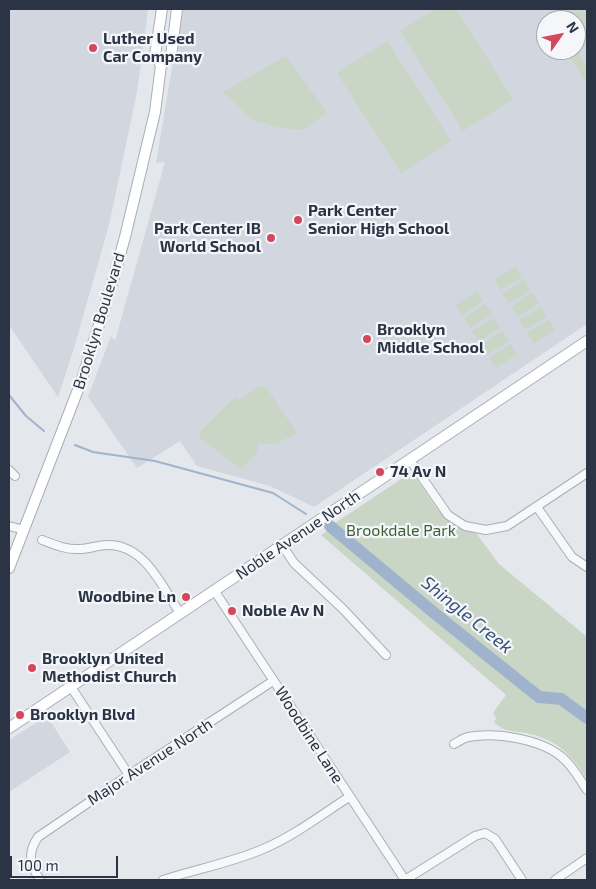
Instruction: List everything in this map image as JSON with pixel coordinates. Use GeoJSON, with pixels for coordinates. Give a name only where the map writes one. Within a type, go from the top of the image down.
{"type":"FeatureCollection","features":[{"type":"Feature","properties":{"kind":"street","name":"Brooklyn Boulevard"},"geometry":{"type":"LineString","coordinates":[[162,9],[155,55],[162,65]]}},
{"type":"Feature","properties":{"kind":"street","name":"Brooklyn Boulevard"},"geometry":{"type":"LineString","coordinates":[[9,568],[81,382],[116,269],[154,112],[162,65],[171,56],[177,9]]}},
{"type":"Feature","properties":{"kind":"street","name":"Noble Avenue North"},"geometry":{"type":"LineString","coordinates":[[9,728],[587,341]]}},
{"type":"Feature","properties":{"kind":"street"},"geometry":{"type":"LineString","coordinates":[[410,460],[448,515],[461,524],[486,530],[506,526],[587,473]]}},
{"type":"Feature","properties":{"kind":"street"},"geometry":{"type":"LineString","coordinates":[[9,470],[15,476]]}},
{"type":"Feature","properties":{"kind":"street"},"geometry":{"type":"LineString","coordinates":[[537,507],[572,557],[587,567]]}},
{"type":"Feature","properties":{"kind":"street"},"geometry":{"type":"LineString","coordinates":[[9,526],[24,530]]}},
{"type":"Feature","properties":{"kind":"street"},"geometry":{"type":"LineString","coordinates":[[42,540],[68,549],[105,545],[126,548],[135,553],[150,568],[180,614]]}},
{"type":"Feature","properties":{"kind":"street"},"geometry":{"type":"LineString","coordinates":[[282,545],[300,569],[343,609],[386,655]]}},
{"type":"Feature","properties":{"kind":"street","name":"Woodbine Lane"},"geometry":{"type":"LineString","coordinates":[[214,590],[405,880]]}},
{"type":"Feature","properties":{"kind":"street","name":"Major Avenue North"},"geometry":{"type":"LineString","coordinates":[[40,880],[32,867],[30,855],[38,837],[129,775],[274,681]]}},
{"type":"Feature","properties":{"kind":"street"},"geometry":{"type":"LineString","coordinates":[[71,687],[129,775]]}},
{"type":"Feature","properties":{"kind":"street"},"geometry":{"type":"LineString","coordinates":[[454,744],[466,737],[496,736],[541,744],[565,759],[587,790]]}},
{"type":"Feature","properties":{"kind":"street"},"geometry":{"type":"LineString","coordinates":[[163,880],[240,858],[264,849],[286,838],[349,797]]}},
{"type":"Feature","properties":{"kind":"street"},"geometry":{"type":"LineString","coordinates":[[405,880],[475,836],[485,833],[495,839],[522,880]]}},
{"type":"Feature","properties":{"kind":"street"},"geometry":{"type":"LineString","coordinates":[[555,880],[587,858]]}},
{"type":"Feature","properties":{"kind":"shaded area"},"geometry":{"type":"Polygon","coordinates":[[[9,9],[148,9],[137,92],[109,225],[58,397],[9,325],[9,9]]]}},
{"type":"Feature","properties":{"kind":"shaded area"},"geometry":{"type":"Polygon","coordinates":[[[182,9],[587,9],[587,324],[314,507],[270,486],[197,466],[180,441],[137,468],[88,397],[111,336],[115,341],[165,162],[156,163],[182,9]]]}},
{"type":"Feature","properties":{"kind":"shaded area"},"geometry":{"type":"Polygon","coordinates":[[[47,716],[70,752],[9,792],[9,740],[47,716]]]}},
{"type":"Feature","properties":{"kind":"green space"},"geometry":{"type":"Polygon","coordinates":[[[435,9],[456,9],[513,99],[463,131],[400,31],[435,9]]]}},
{"type":"Feature","properties":{"kind":"green space"},"geometry":{"type":"Polygon","coordinates":[[[587,9],[587,53],[586,10],[560,10],[587,9]]]}},
{"type":"Feature","properties":{"kind":"green space"},"geometry":{"type":"Polygon","coordinates":[[[387,41],[451,141],[401,173],[337,73],[387,41]]]}},
{"type":"Feature","properties":{"kind":"green space"},"geometry":{"type":"Polygon","coordinates":[[[286,56],[327,113],[302,130],[276,127],[251,119],[223,92],[286,56]]]}},
{"type":"Feature","properties":{"kind":"green space"},"geometry":{"type":"Polygon","coordinates":[[[571,60],[583,60],[587,65],[587,84],[571,60]]]}},
{"type":"Feature","properties":{"kind":"green space"},"geometry":{"type":"Polygon","coordinates":[[[515,267],[522,277],[500,290],[494,280],[515,267]]]}},
{"type":"Feature","properties":{"kind":"green space"},"geometry":{"type":"Polygon","coordinates":[[[524,280],[530,290],[509,304],[502,294],[524,280]]]}},
{"type":"Feature","properties":{"kind":"green space"},"geometry":{"type":"Polygon","coordinates":[[[477,291],[483,301],[462,315],[456,305],[477,291]]]}},
{"type":"Feature","properties":{"kind":"green space"},"geometry":{"type":"Polygon","coordinates":[[[532,293],[539,303],[517,317],[511,307],[532,293]]]}},
{"type":"Feature","properties":{"kind":"green space"},"geometry":{"type":"Polygon","coordinates":[[[485,304],[492,314],[470,328],[464,318],[485,304]]]}},
{"type":"Feature","properties":{"kind":"green space"},"geometry":{"type":"Polygon","coordinates":[[[541,307],[547,317],[525,330],[519,320],[541,307]]]}},
{"type":"Feature","properties":{"kind":"green space"},"geometry":{"type":"Polygon","coordinates":[[[494,318],[500,328],[479,341],[472,331],[494,318]]]}},
{"type":"Feature","properties":{"kind":"green space"},"geometry":{"type":"Polygon","coordinates":[[[549,320],[555,330],[534,343],[527,333],[549,320]]]}},
{"type":"Feature","properties":{"kind":"green space"},"geometry":{"type":"Polygon","coordinates":[[[502,331],[509,341],[487,355],[481,345],[502,331]]]}},
{"type":"Feature","properties":{"kind":"green space"},"geometry":{"type":"Polygon","coordinates":[[[511,344],[517,354],[496,368],[489,358],[511,344]]]}},
{"type":"Feature","properties":{"kind":"green space"},"geometry":{"type":"Polygon","coordinates":[[[260,386],[266,387],[297,433],[276,444],[259,443],[257,454],[241,469],[200,438],[199,433],[235,397],[239,400],[260,386]]]}},
{"type":"Feature","properties":{"kind":"green space","name":"Brookdale Park"},"geometry":{"type":"Polygon","coordinates":[[[412,472],[437,509],[457,527],[476,533],[499,564],[587,637],[587,779],[570,756],[549,740],[498,726],[494,722],[496,718],[493,713],[506,695],[321,535],[330,529],[329,527],[412,472]]]}},
{"type":"Feature","properties":{"kind":"waterway","name":"Shingle Creek"},"geometry":{"type":"LineString","coordinates":[[9,395],[26,416],[44,431]]}},
{"type":"Feature","properties":{"kind":"waterway","name":"Shingle Creek"},"geometry":{"type":"LineString","coordinates":[[75,445],[93,452],[155,461],[273,493],[306,514]]}},
{"type":"Feature","properties":{"kind":"waterway","name":"Shingle Creek"},"geometry":{"type":"LineString","coordinates":[[330,526],[539,697],[561,699],[587,718]]}},
{"type":"Feature","properties":{"kind":"place","name":"Luther Used Car Company"},"geometry":{"type":"Point","coordinates":[93,48]}},
{"type":"Feature","properties":{"kind":"place","name":"Park Center Senior High School"},"geometry":{"type":"Point","coordinates":[298,220]}},
{"type":"Feature","properties":{"kind":"place","name":"Park Center IB World School"},"geometry":{"type":"Point","coordinates":[271,238]}},
{"type":"Feature","properties":{"kind":"place","name":"Brooklyn Middle School"},"geometry":{"type":"Point","coordinates":[367,339]}},
{"type":"Feature","properties":{"kind":"place","name":"74 Av N"},"geometry":{"type":"Point","coordinates":[380,472]}},
{"type":"Feature","properties":{"kind":"place","name":"Woodbine Ln"},"geometry":{"type":"Point","coordinates":[186,597]}},
{"type":"Feature","properties":{"kind":"place","name":"Noble Av N"},"geometry":{"type":"Point","coordinates":[232,611]}},
{"type":"Feature","properties":{"kind":"place","name":"Brooklyn United Methodist Church"},"geometry":{"type":"Point","coordinates":[32,668]}},
{"type":"Feature","properties":{"kind":"place","name":"Brooklyn Blvd"},"geometry":{"type":"Point","coordinates":[20,715]}}]}
